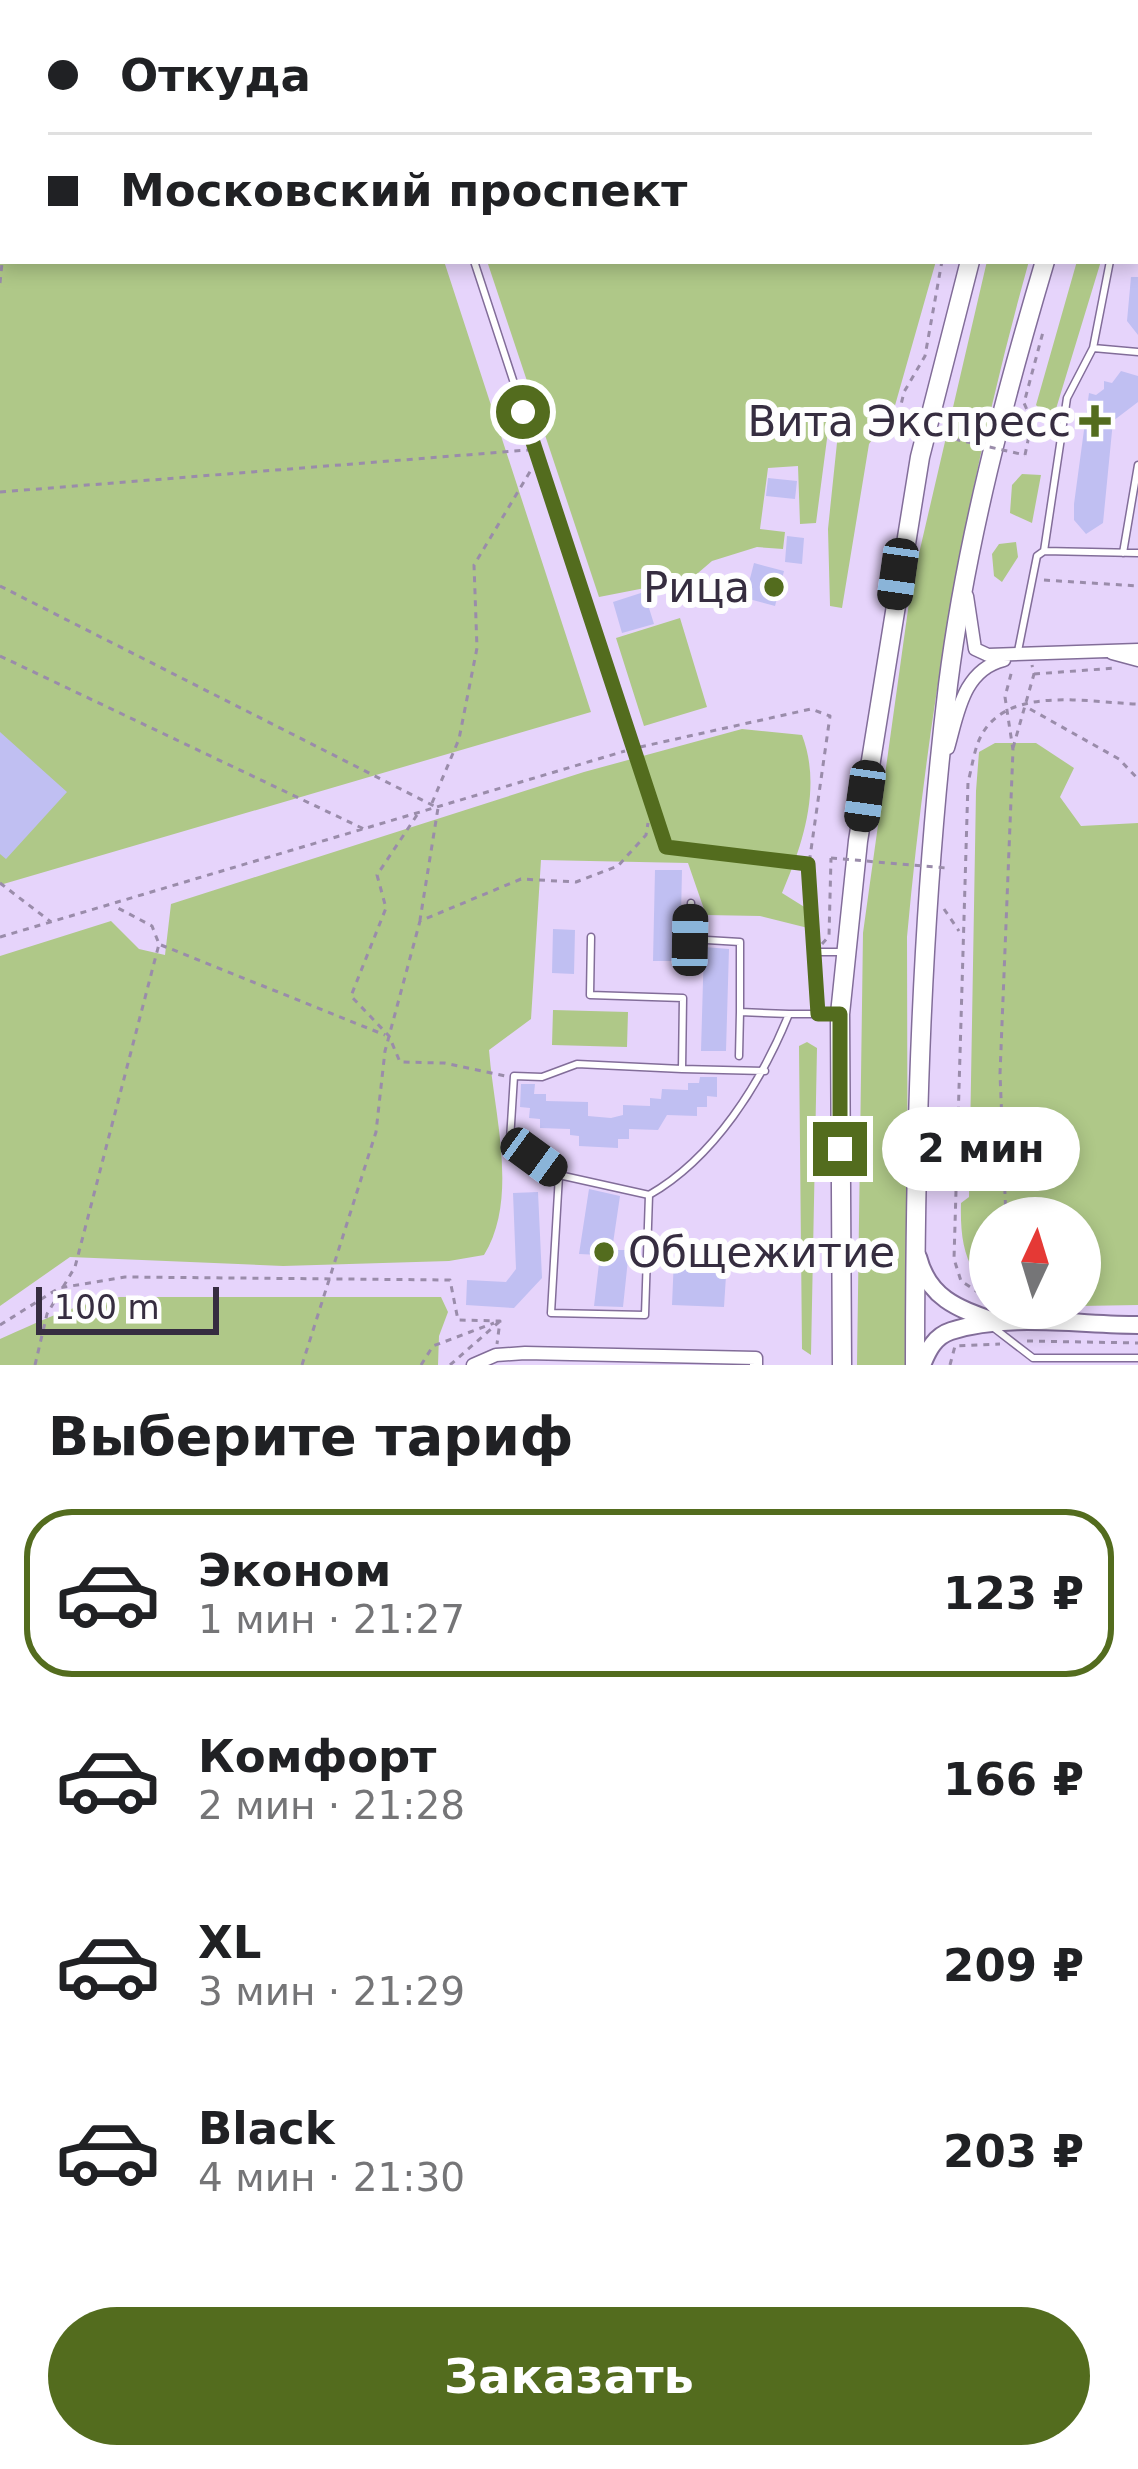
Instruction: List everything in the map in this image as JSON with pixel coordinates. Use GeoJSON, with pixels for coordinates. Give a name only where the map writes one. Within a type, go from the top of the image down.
{"type":"FeatureCollection","features":[{"type":"Feature","properties":{"kind":"main road"},"geometry":{"type":"LineString","coordinates":[[842,1365],[840,1014],[847,952],[898,574],[931,402],[969,264]]}},
{"type":"Feature","properties":{"kind":"main road"},"geometry":{"type":"LineString","coordinates":[[919,1365],[915,1243],[921,1014],[940,775],[965,583],[993,450],[1044,264]]}},
{"type":"Feature","properties":{"kind":"main road"},"geometry":{"type":"LineString","coordinates":[[915,1243],[934,1293],[995,1332]]}},
{"type":"Feature","properties":{"kind":"main road"},"geometry":{"type":"LineString","coordinates":[[1101,1325],[1138,1325]]}},
{"type":"Feature","properties":{"kind":"main road"},"geometry":{"type":"LineString","coordinates":[[919,1365],[932,1344],[950,1331],[1006,1329]]}},
{"type":"Feature","properties":{"kind":"street"},"geometry":{"type":"LineString","coordinates":[[965,583],[975,649],[1023,656]]}},
{"type":"Feature","properties":{"kind":"street"},"geometry":{"type":"LineString","coordinates":[[1105,650],[1138,660]]}},
{"type":"Feature","properties":{"kind":"street"},"geometry":{"type":"LineString","coordinates":[[940,775],[964,691],[992,663],[1023,656],[1138,650]]}},
{"type":"Feature","properties":{"kind":"street"},"geometry":{"type":"LineString","coordinates":[[473,1365],[496,1355],[756,1362]]}},
{"type":"Feature","properties":{"kind":"lane"},"geometry":{"type":"LineString","coordinates":[[475,264],[666,847],[808,864],[818,1014]]}},
{"type":"Feature","properties":{"kind":"lane"},"geometry":{"type":"LineString","coordinates":[[1023,656],[1033,566],[1044,551],[1067,398],[1094,348],[1109,264]]}},
{"type":"Feature","properties":{"kind":"lane"},"geometry":{"type":"LineString","coordinates":[[1094,348],[1138,352]]}},
{"type":"Feature","properties":{"kind":"lane"},"geometry":{"type":"LineString","coordinates":[[1123,554],[1138,465]]}},
{"type":"Feature","properties":{"kind":"lane"},"geometry":{"type":"LineString","coordinates":[[1044,551],[1138,553]]}},
{"type":"Feature","properties":{"kind":"lane"},"geometry":{"type":"LineString","coordinates":[[691,903],[690,940],[740,942],[739,1056]]}},
{"type":"Feature","properties":{"kind":"lane"},"geometry":{"type":"LineString","coordinates":[[591,937],[590,995],[683,998],[682,1070]]}},
{"type":"Feature","properties":{"kind":"lane"},"geometry":{"type":"LineString","coordinates":[[815,952],[847,952]]}},
{"type":"Feature","properties":{"kind":"lane"},"geometry":{"type":"LineString","coordinates":[[740,1012],[840,1014]]}},
{"type":"Feature","properties":{"kind":"lane"},"geometry":{"type":"LineString","coordinates":[[765,1071],[577,1064],[542,1077],[514,1076],[510,1140],[559,1175],[649,1195],[682,1176],[765,1071],[789,1014]]}},
{"type":"Feature","properties":{"kind":"lane"},"geometry":{"type":"LineString","coordinates":[[559,1175],[551,1313],[645,1315],[649,1195]]}},
{"type":"Feature","properties":{"kind":"lane"},"geometry":{"type":"LineString","coordinates":[[995,1332],[1033,1358],[1138,1358]]}},
{"type":"Feature","properties":{"kind":"path"},"geometry":{"type":"LineString","coordinates":[[941,264],[925,356],[904,392],[896,426],[1024,455],[1032,421],[1024,403],[1043,332]]}},
{"type":"Feature","properties":{"kind":"path"},"geometry":{"type":"LineString","coordinates":[[0,492],[537,453]]}},
{"type":"Feature","properties":{"kind":"path"},"geometry":{"type":"LineString","coordinates":[[431,805],[459,740],[477,648],[474,565],[537,453]]}},
{"type":"Feature","properties":{"kind":"path"},"geometry":{"type":"LineString","coordinates":[[1045,580],[1138,586]]}},
{"type":"Feature","properties":{"kind":"path"},"geometry":{"type":"LineString","coordinates":[[0,586],[438,808]]}},
{"type":"Feature","properties":{"kind":"path"},"geometry":{"type":"LineString","coordinates":[[0,656],[366,830]]}},
{"type":"Feature","properties":{"kind":"path"},"geometry":{"type":"LineString","coordinates":[[1013,750],[1034,674],[1023,656]]}},
{"type":"Feature","properties":{"kind":"path"},"geometry":{"type":"LineString","coordinates":[[969,1286],[961,1281],[954,1259],[968,782],[981,736],[1006,710],[1023,656]]}},
{"type":"Feature","properties":{"kind":"path"},"geometry":{"type":"LineString","coordinates":[[1034,674],[1118,668]]}},
{"type":"Feature","properties":{"kind":"path"},"geometry":{"type":"LineString","coordinates":[[1006,710],[1084,698],[1138,704]]}},
{"type":"Feature","properties":{"kind":"path"},"geometry":{"type":"LineString","coordinates":[[1026,706],[1119,759],[1138,779]]}},
{"type":"Feature","properties":{"kind":"path"},"geometry":{"type":"LineString","coordinates":[[0,937],[633,748],[811,709],[830,716],[808,864]]}},
{"type":"Feature","properties":{"kind":"path"},"geometry":{"type":"LineString","coordinates":[[1005,1197],[1000,1074],[1013,750],[1006,710]]}},
{"type":"Feature","properties":{"kind":"path"},"geometry":{"type":"LineString","coordinates":[[419,921],[521,879],[576,882],[618,866],[646,835],[650,800]]}},
{"type":"Feature","properties":{"kind":"path"},"geometry":{"type":"LineString","coordinates":[[302,1365],[376,1132],[388,1036],[419,921],[438,808]]}},
{"type":"Feature","properties":{"kind":"path"},"geometry":{"type":"LineString","coordinates":[[418,814],[377,875],[386,908],[351,996],[388,1036],[400,1062],[444,1063],[483,1075],[514,1076]]}},
{"type":"Feature","properties":{"kind":"path"},"geometry":{"type":"LineString","coordinates":[[815,952],[829,936],[831,858],[946,868]]}},
{"type":"Feature","properties":{"kind":"path"},"geometry":{"type":"LineString","coordinates":[[0,883],[51,922]]}},
{"type":"Feature","properties":{"kind":"path"},"geometry":{"type":"LineString","coordinates":[[35,1365],[59,1288],[75,1267],[159,944],[152,926],[115,906]]}},
{"type":"Feature","properties":{"kind":"path"},"geometry":{"type":"LineString","coordinates":[[943,908],[962,935]]}},
{"type":"Feature","properties":{"kind":"path"},"geometry":{"type":"LineString","coordinates":[[159,944],[388,1036]]}},
{"type":"Feature","properties":{"kind":"path"},"geometry":{"type":"LineString","coordinates":[[0,1325],[59,1288],[124,1277],[450,1280],[458,1320],[500,1321]]}},
{"type":"Feature","properties":{"kind":"path"},"geometry":{"type":"LineString","coordinates":[[496,1355],[500,1321]]}},
{"type":"Feature","properties":{"kind":"path"},"geometry":{"type":"LineString","coordinates":[[421,1365],[433,1346],[500,1321]]}},
{"type":"Feature","properties":{"kind":"path"},"geometry":{"type":"LineString","coordinates":[[450,1365],[500,1321]]}},
{"type":"Feature","properties":{"kind":"path"},"geometry":{"type":"LineString","coordinates":[[1023,1329],[1023,1341],[1138,1343]]}},
{"type":"Feature","properties":{"kind":"path"},"geometry":{"type":"LineString","coordinates":[[950,1365],[955,1346],[995,1332]]}},
{"type":"Feature","properties":{"kind":"green space"},"geometry":{"type":"Polygon","coordinates":[[[0,264],[445,264],[591,712],[0,885],[0,264]]]}},
{"type":"Feature","properties":{"kind":"green space"},"geometry":{"type":"Polygon","coordinates":[[[488,264],[935,264],[894,409],[869,444],[842,608],[830,606],[828,529],[840,414],[830,416],[816,523],[800,524],[798,466],[768,468],[760,529],[785,532],[783,549],[757,547],[712,561],[691,579],[599,597],[488,264]]]}},
{"type":"Feature","properties":{"kind":"green space"},"geometry":{"type":"Polygon","coordinates":[[[986,264],[1028,264],[969,512],[938,681],[916,851],[907,937],[908,1365],[857,1365],[863,933],[911,588],[986,264]]]}},
{"type":"Feature","properties":{"kind":"green space"},"geometry":{"type":"Polygon","coordinates":[[[1076,264],[1100,264],[1052,422],[1036,405],[1076,264]]]}},
{"type":"Feature","properties":{"kind":"green space"},"geometry":{"type":"Polygon","coordinates":[[[1022,474],[1041,475],[1032,523],[1010,513],[1012,485],[1022,474]]]}},
{"type":"Feature","properties":{"kind":"green space"},"geometry":{"type":"Polygon","coordinates":[[[1016,542],[1018,557],[1002,582],[994,576],[992,554],[999,544],[1016,542]]]}},
{"type":"Feature","properties":{"kind":"green space"},"geometry":{"type":"Polygon","coordinates":[[[680,618],[707,707],[644,726],[616,638],[680,618]]]}},
{"type":"Feature","properties":{"kind":"green space"},"geometry":{"type":"Polygon","coordinates":[[[742,729],[802,735],[810,795],[803,835],[782,893],[806,908],[808,928],[760,916],[706,915],[688,863],[541,860],[531,1019],[489,1050],[502,1182],[500,1208],[484,1255],[449,1261],[283,1266],[70,1257],[0,1306],[0,956],[111,921],[139,949],[165,955],[171,904],[584,772],[742,729]]]}},
{"type":"Feature","properties":{"kind":"green space"},"geometry":{"type":"Polygon","coordinates":[[[995,743],[1036,743],[1074,768],[1060,797],[1081,826],[1138,823],[1138,1305],[1101,1306],[1101,1197],[969,1197],[979,752],[995,743]]]}},
{"type":"Feature","properties":{"kind":"green space"},"geometry":{"type":"Polygon","coordinates":[[[553,1010],[628,1012],[627,1047],[552,1045],[553,1010]]]}},
{"type":"Feature","properties":{"kind":"green space"},"geometry":{"type":"Polygon","coordinates":[[[807,1042],[817,1048],[811,1355],[802,1349],[799,1046],[807,1042]]]}},
{"type":"Feature","properties":{"kind":"green space"},"geometry":{"type":"Polygon","coordinates":[[[969,1197],[969,1259],[962,1230],[961,1203],[969,1197]]]}},
{"type":"Feature","properties":{"kind":"green space"},"geometry":{"type":"Polygon","coordinates":[[[120,1297],[441,1297],[448,1312],[439,1336],[438,1365],[0,1365],[0,1339],[73,1308],[120,1297]]]}},
{"type":"Feature","properties":{"kind":"building"},"geometry":{"type":"Polygon","coordinates":[[[1131,277],[1138,277],[1138,335],[1127,321],[1131,277]]]}},
{"type":"Feature","properties":{"kind":"building"},"geometry":{"type":"Polygon","coordinates":[[[1121,371],[1138,376],[1138,402],[1113,421],[1103,523],[1086,534],[1074,520],[1074,504],[1089,393],[1096,395],[1104,389],[1104,381],[1112,383],[1121,371]]]}},
{"type":"Feature","properties":{"kind":"building"},"geometry":{"type":"Polygon","coordinates":[[[768,478],[797,481],[795,499],[766,496],[768,478]]]}},
{"type":"Feature","properties":{"kind":"building"},"geometry":{"type":"Polygon","coordinates":[[[787,536],[804,538],[802,564],[785,562],[787,536]]]}},
{"type":"Feature","properties":{"kind":"building"},"geometry":{"type":"Polygon","coordinates":[[[754,563],[784,571],[775,606],[745,598],[754,563]]]}},
{"type":"Feature","properties":{"kind":"building"},"geometry":{"type":"Polygon","coordinates":[[[644,592],[654,624],[622,633],[613,602],[644,592]]]}},
{"type":"Feature","properties":{"kind":"building"},"geometry":{"type":"Polygon","coordinates":[[[0,732],[67,792],[6,859],[0,854],[0,732]]]}},
{"type":"Feature","properties":{"kind":"building"},"geometry":{"type":"Polygon","coordinates":[[[655,870],[682,870],[680,961],[653,961],[655,870]]]}},
{"type":"Feature","properties":{"kind":"building"},"geometry":{"type":"Polygon","coordinates":[[[553,929],[575,930],[574,974],[552,973],[553,929]]]}},
{"type":"Feature","properties":{"kind":"building"},"geometry":{"type":"Polygon","coordinates":[[[704,947],[729,949],[726,1051],[701,1051],[704,947]]]}},
{"type":"Feature","properties":{"kind":"building"},"geometry":{"type":"Polygon","coordinates":[[[700,1077],[717,1077],[717,1097],[707,1096],[707,1107],[697,1107],[697,1116],[667,1115],[658,1130],[629,1129],[629,1139],[618,1139],[618,1148],[579,1146],[579,1136],[570,1135],[570,1129],[540,1128],[540,1119],[529,1118],[530,1108],[520,1107],[521,1084],[535,1084],[534,1094],[546,1094],[546,1101],[588,1102],[588,1116],[611,1118],[623,1115],[623,1105],[650,1106],[650,1098],[661,1099],[662,1089],[688,1090],[688,1083],[699,1083],[700,1077]]]}},
{"type":"Feature","properties":{"kind":"building","name":"Общежитие"},"geometry":{"type":"Polygon","coordinates":[[[589,1189],[620,1196],[612,1250],[629,1250],[623,1307],[594,1306],[600,1255],[579,1254],[589,1189]]]}},
{"type":"Feature","properties":{"kind":"building"},"geometry":{"type":"Polygon","coordinates":[[[538,1192],[542,1278],[514,1308],[466,1305],[467,1280],[506,1282],[516,1269],[513,1193],[538,1192]]]}},
{"type":"Feature","properties":{"kind":"building"},"geometry":{"type":"Polygon","coordinates":[[[674,1258],[727,1260],[724,1307],[672,1305],[674,1258]]]}},
{"type":"Feature","properties":{"kind":"place","name":"Вита Экспресс"},"geometry":{"type":"Point","coordinates":[1095,421]}},
{"type":"Feature","properties":{"kind":"place","name":"Рица"},"geometry":{"type":"Point","coordinates":[774,587]}},
{"type":"Feature","properties":{"kind":"place","name":"Общежитие"},"geometry":{"type":"Point","coordinates":[604,1252]}},
{"type":"Feature","properties":{"kind":"route"},"geometry":{"type":"LineString","coordinates":[[523,412],[666,847],[808,864],[818,1014],[840,1014],[840,1149]]}}]}
